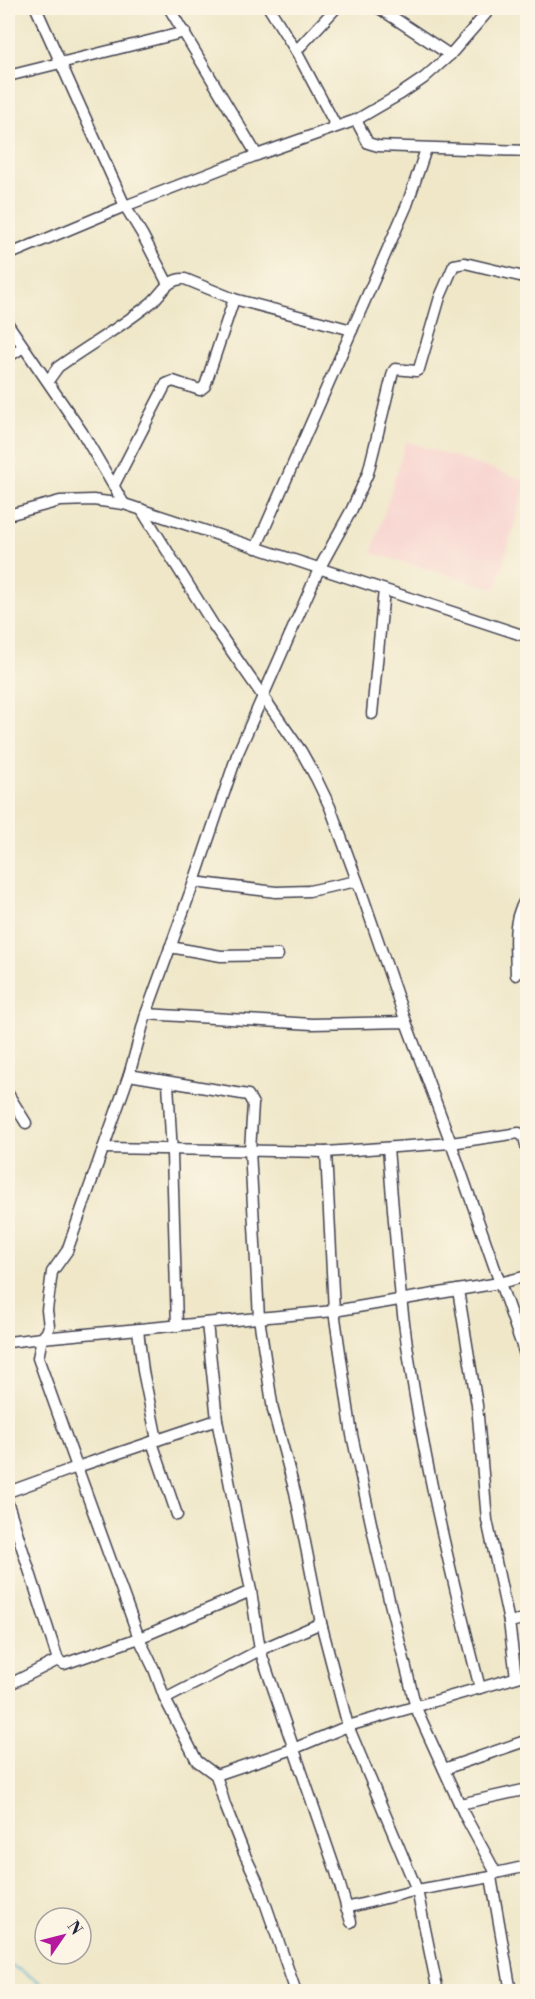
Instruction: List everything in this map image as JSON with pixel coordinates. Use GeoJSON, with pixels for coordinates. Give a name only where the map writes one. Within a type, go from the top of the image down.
{"type":"FeatureCollection","features":[{"type":"Feature","properties":{"kind":"street"},"geometry":{"type":"LineString","coordinates":[[36,8],[124,206],[142,234],[168,284]]}},
{"type":"Feature","properties":{"kind":"street"},"geometry":{"type":"LineString","coordinates":[[169,8],[256,155]]}},
{"type":"Feature","properties":{"kind":"street"},"geometry":{"type":"LineString","coordinates":[[269,8],[296,51],[336,126]]}},
{"type":"Feature","properties":{"kind":"street"},"geometry":{"type":"LineString","coordinates":[[296,51],[336,8]]}},
{"type":"Feature","properties":{"kind":"street"},"geometry":{"type":"LineString","coordinates":[[379,8],[450,55]]}},
{"type":"Feature","properties":{"kind":"street"},"geometry":{"type":"LineString","coordinates":[[8,255],[124,206],[256,155],[356,120],[424,78],[450,55],[491,8]]}},
{"type":"Feature","properties":{"kind":"street"},"geometry":{"type":"LineString","coordinates":[[8,76],[185,32]]}},
{"type":"Feature","properties":{"kind":"street"},"geometry":{"type":"LineString","coordinates":[[356,120],[368,143],[378,146],[528,151]]}},
{"type":"Feature","properties":{"kind":"street"},"geometry":{"type":"LineString","coordinates":[[256,548],[407,205],[426,149]]}},
{"type":"Feature","properties":{"kind":"street"},"geometry":{"type":"LineString","coordinates":[[296,1992],[259,1885],[225,1805],[216,1775],[197,1761],[165,1699],[139,1638],[38,1358],[42,1338],[49,1326],[47,1310],[52,1272],[67,1251],[129,1075],[146,1014],[237,755],[319,569],[352,509],[368,473],[393,372],[395,369],[416,371],[419,369],[440,297],[450,269],[454,265],[461,263],[528,278]]}},
{"type":"Feature","properties":{"kind":"street"},"geometry":{"type":"LineString","coordinates":[[48,381],[58,367],[152,302],[173,280],[185,279],[234,299],[352,330]]}},
{"type":"Feature","properties":{"kind":"street"},"geometry":{"type":"LineString","coordinates":[[114,485],[166,384],[173,381],[200,390],[205,386],[234,299]]}},
{"type":"Feature","properties":{"kind":"street"},"geometry":{"type":"LineString","coordinates":[[8,324],[82,432],[124,504]]}},
{"type":"Feature","properties":{"kind":"street"},"geometry":{"type":"LineString","coordinates":[[8,357],[23,347]]}},
{"type":"Feature","properties":{"kind":"street"},"geometry":{"type":"LineString","coordinates":[[8,514],[60,501],[93,500],[124,504],[528,637]]}},
{"type":"Feature","properties":{"kind":"street"},"geometry":{"type":"LineString","coordinates":[[141,509],[214,626],[301,751],[330,807],[528,1363]]}},
{"type":"Feature","properties":{"kind":"street"},"geometry":{"type":"LineString","coordinates":[[372,714],[384,590]]}},
{"type":"Feature","properties":{"kind":"street"},"geometry":{"type":"LineString","coordinates":[[194,882],[276,892],[309,891],[357,881]]}},
{"type":"Feature","properties":{"kind":"street"},"geometry":{"type":"LineString","coordinates":[[516,975],[517,916],[521,904],[528,897]]}},
{"type":"Feature","properties":{"kind":"street"},"geometry":{"type":"LineString","coordinates":[[170,947],[221,956],[278,955]]}},
{"type":"Feature","properties":{"kind":"street"},"geometry":{"type":"LineString","coordinates":[[146,1014],[312,1024],[406,1023]]}},
{"type":"Feature","properties":{"kind":"street"},"geometry":{"type":"LineString","coordinates":[[129,1075],[248,1095],[253,1104],[250,1150],[259,1318],[273,1410],[295,1492],[321,1623],[348,1726],[417,1890],[438,1992]]}},
{"type":"Feature","properties":{"kind":"street"},"geometry":{"type":"LineString","coordinates":[[168,1083],[177,1326]]}},
{"type":"Feature","properties":{"kind":"street"},"geometry":{"type":"LineString","coordinates":[[8,1094],[26,1123]]}},
{"type":"Feature","properties":{"kind":"street"},"geometry":{"type":"LineString","coordinates":[[103,1148],[326,1152],[451,1143],[519,1133],[524,1137],[528,1154]]}},
{"type":"Feature","properties":{"kind":"street"},"geometry":{"type":"LineString","coordinates":[[388,1148],[402,1300],[420,1421],[436,1509],[480,1688]]}},
{"type":"Feature","properties":{"kind":"street"},"geometry":{"type":"LineString","coordinates":[[326,1152],[334,1311],[352,1435],[377,1551],[416,1708],[494,1875],[511,1992]]}},
{"type":"Feature","properties":{"kind":"street"},"geometry":{"type":"LineString","coordinates":[[8,1342],[334,1311],[528,1276]]}},
{"type":"Feature","properties":{"kind":"street"},"geometry":{"type":"LineString","coordinates":[[458,1290],[477,1406],[487,1521],[509,1622],[516,1677]]}},
{"type":"Feature","properties":{"kind":"street"},"geometry":{"type":"LineString","coordinates":[[207,1323],[217,1420],[251,1591],[260,1650],[351,1922]]}},
{"type":"Feature","properties":{"kind":"street"},"geometry":{"type":"LineString","coordinates":[[138,1330],[155,1441],[177,1515]]}},
{"type":"Feature","properties":{"kind":"street"},"geometry":{"type":"LineString","coordinates":[[8,1492],[217,1420]]}},
{"type":"Feature","properties":{"kind":"street"},"geometry":{"type":"LineString","coordinates":[[8,1504],[58,1660],[67,1664],[139,1638],[251,1591]]}},
{"type":"Feature","properties":{"kind":"street"},"geometry":{"type":"LineString","coordinates":[[509,1622],[528,1618]]}},
{"type":"Feature","properties":{"kind":"street"},"geometry":{"type":"LineString","coordinates":[[165,1699],[260,1650],[321,1623]]}},
{"type":"Feature","properties":{"kind":"street"},"geometry":{"type":"LineString","coordinates":[[8,1685],[58,1660]]}},
{"type":"Feature","properties":{"kind":"street"},"geometry":{"type":"LineString","coordinates":[[216,1775],[292,1749],[348,1726],[528,1674]]}},
{"type":"Feature","properties":{"kind":"street"},"geometry":{"type":"LineString","coordinates":[[444,1769],[528,1740]]}},
{"type":"Feature","properties":{"kind":"street"},"geometry":{"type":"LineString","coordinates":[[460,1804],[528,1789]]}},
{"type":"Feature","properties":{"kind":"street"},"geometry":{"type":"LineString","coordinates":[[346,1908],[528,1866]]}},
{"type":"Feature","properties":{"kind":"shaded area"},"geometry":{"type":"Polygon","coordinates":[[[406,441],[527,481],[496,589],[372,553],[406,441]]]}},
{"type":"Feature","properties":{"kind":"waterway"},"geometry":{"type":"LineString","coordinates":[[8,1965],[56,1992]]}}]}
